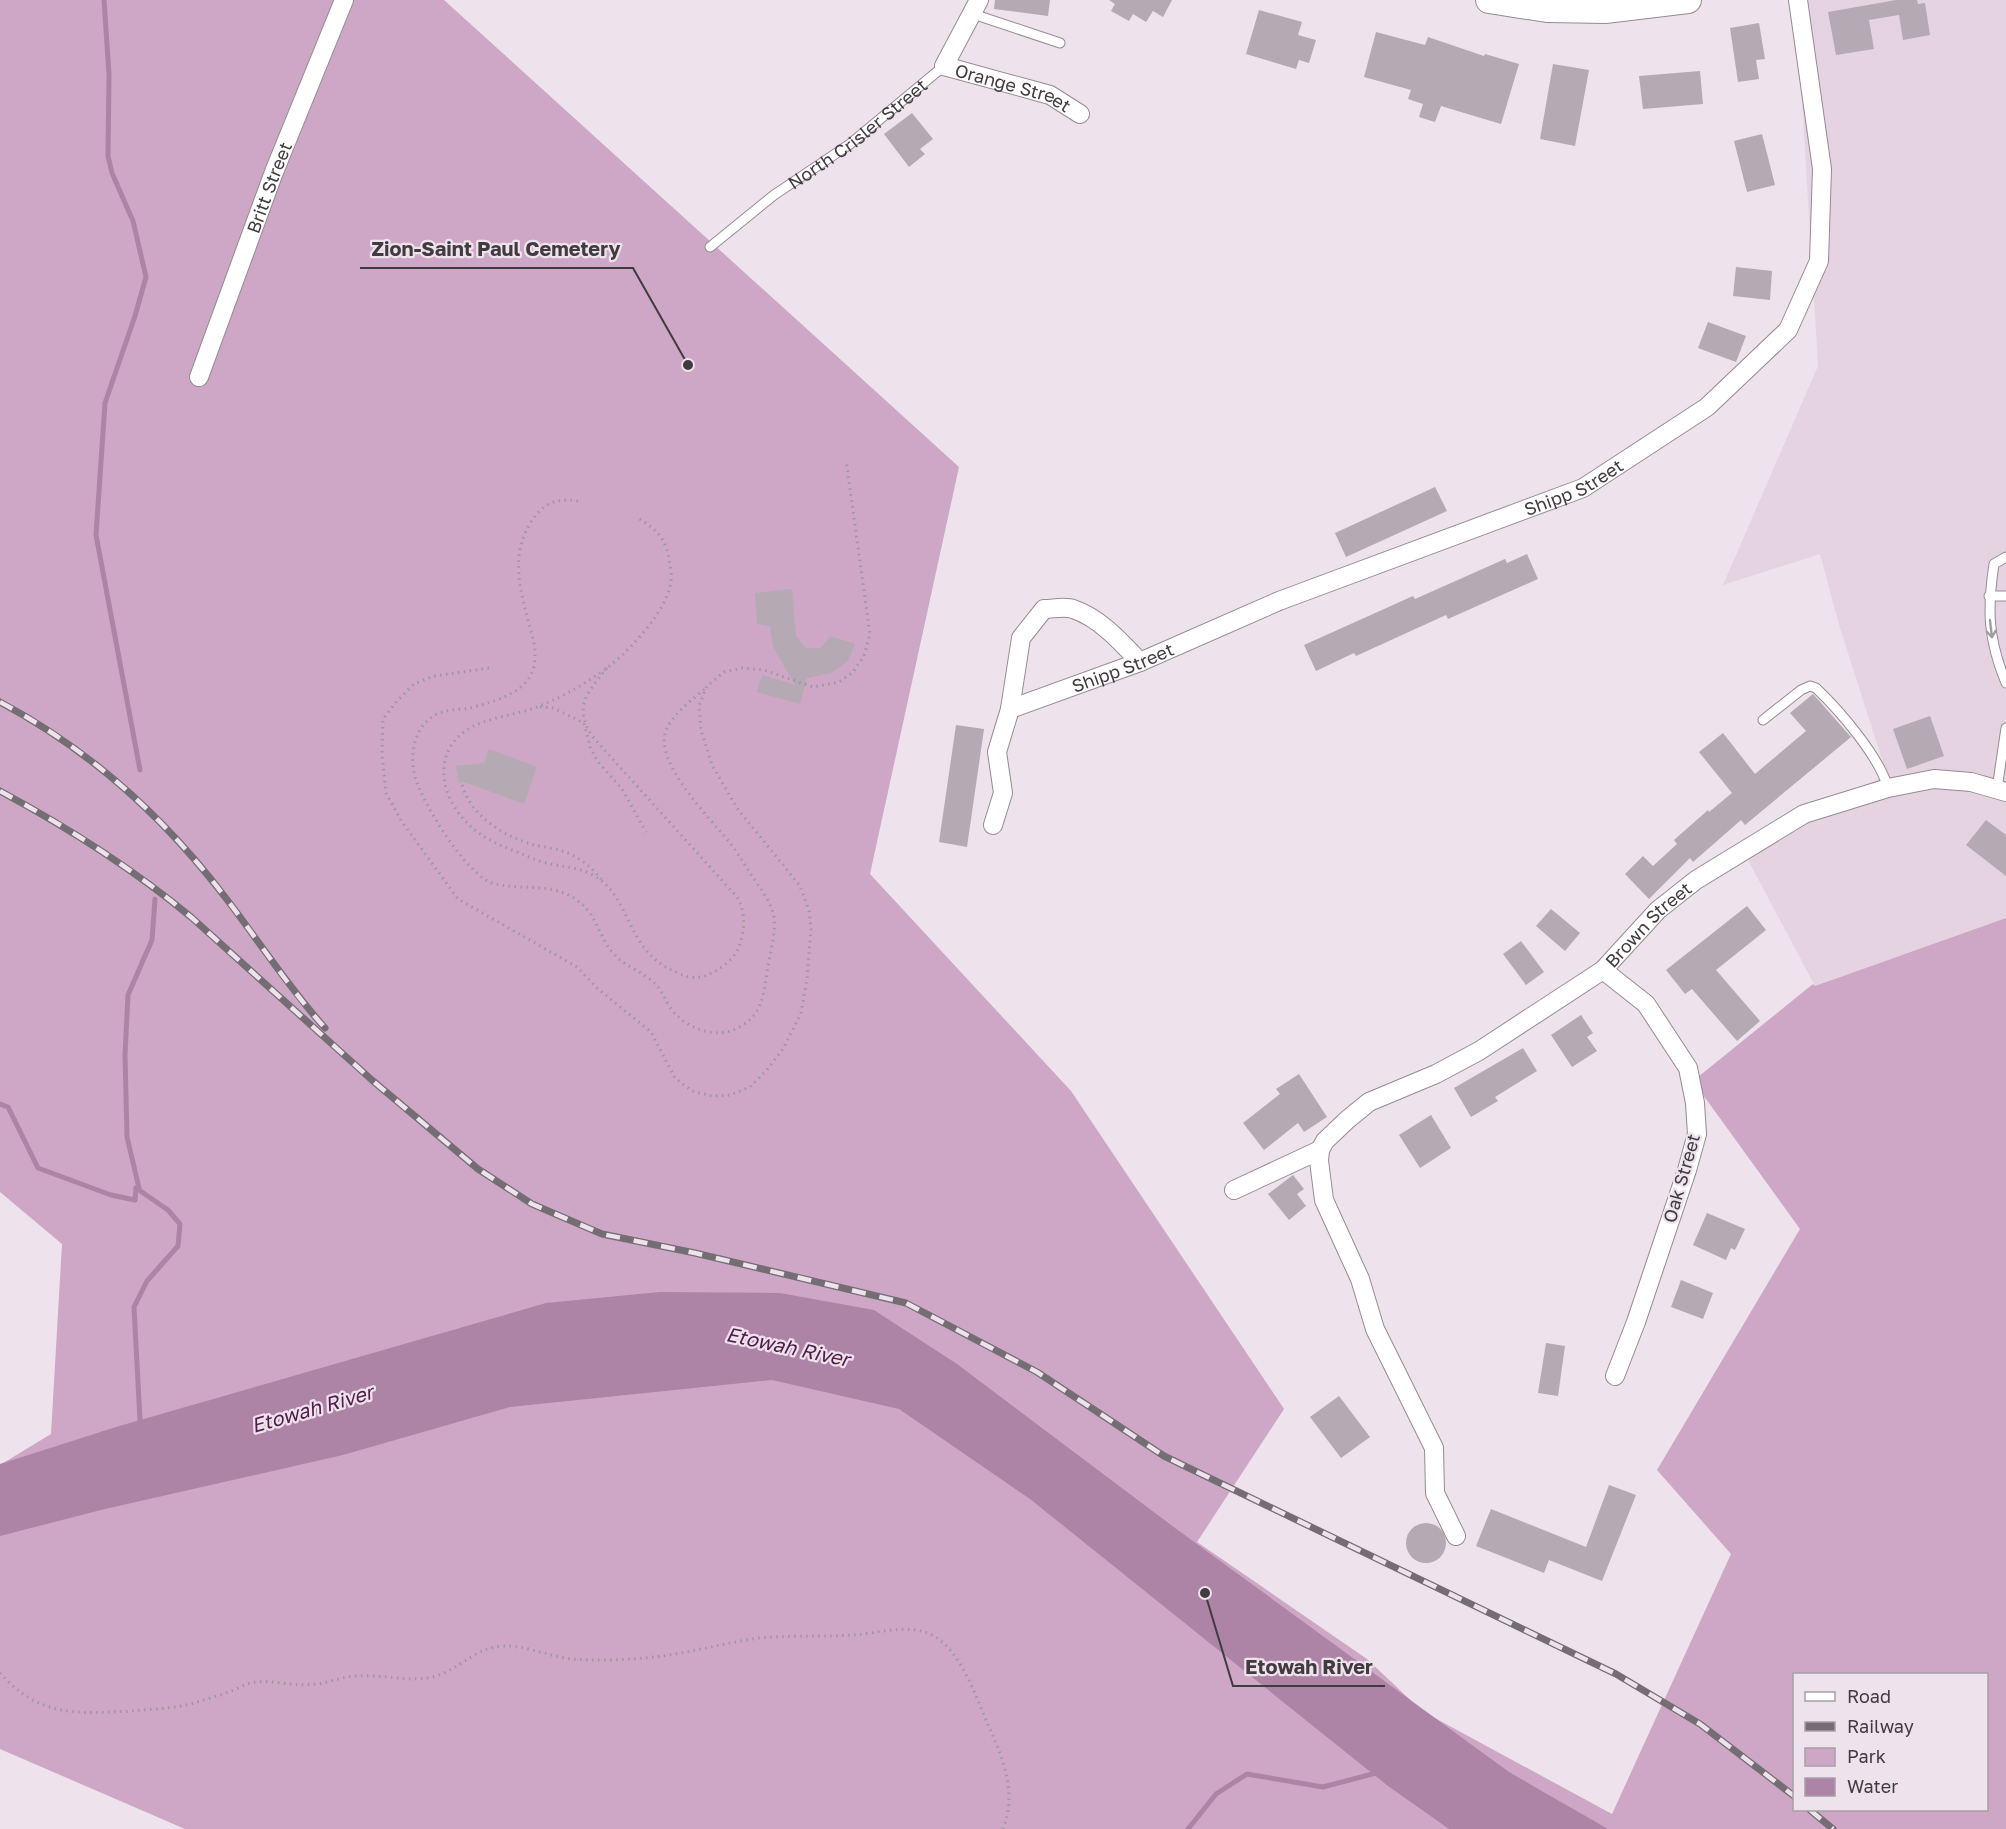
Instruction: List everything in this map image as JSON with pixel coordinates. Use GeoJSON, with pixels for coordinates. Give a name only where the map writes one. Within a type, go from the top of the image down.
{"type":"FeatureCollection","features":[{"type":"Feature","properties":{"kind":"main road"},"geometry":{"type":"LineString","coordinates":[[1489,0],[1547,9],[1605,10],[1688,0]]}},
{"type":"Feature","properties":{"kind":"street","name":"Britt Street"},"geometry":{"type":"LineString","coordinates":[[199,377],[274,172],[344,0]]}},
{"type":"Feature","properties":{"kind":"street","name":"Shipp Street"},"geometry":{"type":"LineString","coordinates":[[1010,709],[1140,662],[1279,602],[1582,488],[1707,407],[1788,330],[1819,261],[1822,170],[1798,0]]}},
{"type":"Feature","properties":{"kind":"street","name":"North Crisler Street"},"geometry":{"type":"LineString","coordinates":[[944,66],[976,7]]}},
{"type":"Feature","properties":{"kind":"street","name":"Orange Street"},"geometry":{"type":"LineString","coordinates":[[944,66],[1050,95],[1080,114]]}},
{"type":"Feature","properties":{"kind":"street"},"geometry":{"type":"LineString","coordinates":[[993,825],[1004,793],[997,752],[1010,709],[1021,638],[1044,609],[1071,608],[1095,621],[1117,638],[1140,662]]}},
{"type":"Feature","properties":{"kind":"street","name":"Brown Street"},"geometry":{"type":"LineString","coordinates":[[1320,1149],[1347,1120],[1369,1102],[1436,1074],[1479,1051],[1603,970],[1658,910],[1696,880],[1804,814],[1888,788],[1934,779],[1971,782],[2001,791]]}},
{"type":"Feature","properties":{"kind":"street","name":"Oak Street"},"geometry":{"type":"LineString","coordinates":[[1603,970],[1646,1004],[1688,1068],[1695,1103],[1697,1134],[1636,1322],[1615,1376]]}},
{"type":"Feature","properties":{"kind":"street"},"geometry":{"type":"LineString","coordinates":[[1233,1190],[1320,1149],[1319,1161],[1324,1200],[1360,1279],[1375,1329],[1434,1448],[1435,1494],[1456,1536]]}},
{"type":"Feature","properties":{"kind":"lane"},"geometry":{"type":"LineString","coordinates":[[976,7],[1060,43]]}},
{"type":"Feature","properties":{"kind":"lane","name":"North Crisler Street"},"geometry":{"type":"LineString","coordinates":[[710,247],[774,195],[850,144],[944,66]]}},
{"type":"Feature","properties":{"kind":"lane"},"geometry":{"type":"LineString","coordinates":[[2006,557],[1994,564],[1989,596],[1990,630],[2006,683]]}},
{"type":"Feature","properties":{"kind":"lane"},"geometry":{"type":"LineString","coordinates":[[1989,596],[2006,596]]}},
{"type":"Feature","properties":{"kind":"lane"},"geometry":{"type":"LineString","coordinates":[[1763,720],[1801,690],[1810,686],[1816,688],[1874,758],[1884,775],[1888,788]]}},
{"type":"Feature","properties":{"kind":"lane"},"geometry":{"type":"LineString","coordinates":[[2001,791],[2006,728]]}},
{"type":"Feature","properties":{"kind":"path"},"geometry":{"type":"LineString","coordinates":[[578,501],[555,500],[537,513],[525,533],[517,559],[520,588],[536,647],[534,670],[525,683],[508,695],[470,708],[438,713],[424,726],[414,740],[412,759],[416,780],[430,810],[465,862],[479,876],[494,884],[547,888],[572,897],[591,912],[612,952],[662,990],[670,1008],[682,1020],[702,1030],[723,1033],[741,1027],[761,1008],[774,918],[768,899],[732,847],[682,785],[670,763],[664,742],[667,728],[679,713],[724,672],[742,668],[764,670],[813,687],[825,686],[839,682],[853,672],[864,656],[870,634],[846,460]]}},
{"type":"Feature","properties":{"kind":"path"},"geometry":{"type":"LineString","coordinates":[[605,883],[573,867],[542,862],[483,837],[465,821],[443,784],[448,752],[464,732],[477,725],[537,707],[571,691],[607,668],[621,656],[656,616],[665,602],[672,579],[668,549],[662,536],[638,518]]}},
{"type":"Feature","properties":{"kind":"path"},"geometry":{"type":"LineString","coordinates":[[489,668],[434,676],[414,684],[397,701],[383,719],[382,755],[386,793],[402,822],[458,899],[577,968],[597,988],[651,1032],[675,1078],[692,1091],[712,1096],[730,1095],[750,1087],[783,1049],[801,1013],[807,979],[811,929],[809,910],[800,886],[737,808],[712,765],[701,730],[699,706],[707,686]]}},
{"type":"Feature","properties":{"kind":"path"},"geometry":{"type":"LineString","coordinates":[[607,668],[589,690],[583,705],[584,723],[590,747],[598,762],[622,789],[646,832]]}},
{"type":"Feature","properties":{"kind":"path"},"geometry":{"type":"LineString","coordinates":[[462,785],[466,797],[490,824],[513,837],[567,852],[589,866],[623,907],[642,946],[664,967],[689,979],[705,976],[731,960],[740,947],[744,926],[742,907],[737,897],[592,736],[584,723],[553,708],[537,707]]}},
{"type":"Feature","properties":{"kind":"path"},"geometry":{"type":"LineString","coordinates":[[0,1673],[11,1686],[27,1698],[51,1709],[83,1714],[162,1709],[191,1704],[250,1682],[314,1684],[354,1676],[426,1678],[446,1673],[486,1648],[505,1646],[535,1649],[569,1658],[608,1660],[652,1657],[758,1639],[910,1629],[927,1632],[939,1639],[951,1650],[967,1677],[1007,1773],[1010,1811],[1003,1829]]}},
{"type":"Feature","properties":{"kind":"shaded area"},"geometry":{"type":"Polygon","coordinates":[[[1796,0],[2006,0],[2006,918],[1815,986],[1739,843],[1887,775],[1839,625],[1820,554],[1723,585],[1818,366],[1796,0]]]}},
{"type":"Feature","properties":{"kind":"green space"},"geometry":{"type":"Polygon","coordinates":[[[0,0],[444,0],[959,467],[870,874],[1071,1091],[1284,1409],[1197,1542],[1367,1659],[1422,1711],[1612,1814],[1731,1554],[1657,1470],[1800,1229],[1693,1081],[1813,984],[1815,986],[2006,918],[2006,1829],[185,1829],[0,1749],[0,1465],[51,1434],[62,1244],[0,1192],[0,0]]]}},
{"type":"Feature","properties":{"kind":"water","name":"Etowah River"},"geometry":{"type":"Polygon","coordinates":[[[660,1292],[780,1293],[874,1310],[957,1364],[1175,1528],[1509,1772],[1608,1829],[1449,1829],[1388,1786],[1030,1499],[899,1409],[772,1380],[510,1407],[343,1455],[105,1509],[0,1536],[0,1464],[116,1427],[546,1303],[660,1292]]]}},
{"type":"Feature","properties":{"kind":"building"},"geometry":{"type":"Polygon","coordinates":[[[995,0],[1050,0],[1048,16],[994,9],[995,0]]]}},
{"type":"Feature","properties":{"kind":"building"},"geometry":{"type":"Polygon","coordinates":[[[1109,0],[1172,0],[1163,17],[1153,11],[1146,22],[1133,14],[1129,21],[1111,11],[1115,4],[1109,0]]]}},
{"type":"Feature","properties":{"kind":"building"},"geometry":{"type":"Polygon","coordinates":[[[1896,0],[1917,0],[1918,4],[1925,3],[1930,35],[1903,40],[1899,15],[1869,20],[1874,49],[1836,55],[1828,12],[1896,0]]]}},
{"type":"Feature","properties":{"kind":"building"},"geometry":{"type":"Polygon","coordinates":[[[1259,10],[1302,22],[1298,35],[1316,40],[1309,63],[1299,60],[1296,69],[1246,54],[1259,10]]]}},
{"type":"Feature","properties":{"kind":"building"},"geometry":{"type":"Polygon","coordinates":[[[1759,23],[1765,59],[1756,60],[1759,79],[1738,82],[1730,28],[1759,23]]]}},
{"type":"Feature","properties":{"kind":"building"},"geometry":{"type":"Polygon","coordinates":[[[1376,32],[1425,45],[1428,37],[1484,56],[1485,54],[1519,64],[1501,124],[1441,106],[1435,122],[1419,117],[1423,104],[1408,99],[1411,90],[1364,77],[1376,32]]]}},
{"type":"Feature","properties":{"kind":"building"},"geometry":{"type":"Polygon","coordinates":[[[1553,64],[1589,70],[1575,146],[1540,139],[1553,64]]]}},
{"type":"Feature","properties":{"kind":"building"},"geometry":{"type":"Polygon","coordinates":[[[1700,71],[1703,104],[1643,109],[1639,76],[1700,71]]]}},
{"type":"Feature","properties":{"kind":"building"},"geometry":{"type":"Polygon","coordinates":[[[912,113],[933,139],[920,149],[925,154],[909,167],[884,134],[912,113]]]}},
{"type":"Feature","properties":{"kind":"building"},"geometry":{"type":"Polygon","coordinates":[[[1762,134],[1775,185],[1747,192],[1734,141],[1762,134]]]}},
{"type":"Feature","properties":{"kind":"building"},"geometry":{"type":"Polygon","coordinates":[[[1736,267],[1772,271],[1770,300],[1733,296],[1736,267]]]}},
{"type":"Feature","properties":{"kind":"building"},"geometry":{"type":"Polygon","coordinates":[[[1708,322],[1746,336],[1736,362],[1698,348],[1708,322]]]}},
{"type":"Feature","properties":{"kind":"building"},"geometry":{"type":"Polygon","coordinates":[[[1435,487],[1447,511],[1346,557],[1335,533],[1435,487]]]}},
{"type":"Feature","properties":{"kind":"building"},"geometry":{"type":"Polygon","coordinates":[[[1527,554],[1538,579],[1448,619],[1446,615],[1356,656],[1354,653],[1316,671],[1304,645],[1413,596],[1415,599],[1505,559],[1507,563],[1527,554]]]}},
{"type":"Feature","properties":{"kind":"building"},"geometry":{"type":"Polygon","coordinates":[[[792,589],[796,636],[806,648],[821,648],[830,636],[855,644],[848,661],[831,673],[807,678],[800,704],[757,692],[762,675],[795,685],[773,647],[770,626],[757,624],[755,593],[792,589]]]}},
{"type":"Feature","properties":{"kind":"building"},"geometry":{"type":"Polygon","coordinates":[[[1813,694],[1851,737],[1745,825],[1741,820],[1693,862],[1690,858],[1649,899],[1625,874],[1643,856],[1653,866],[1677,844],[1674,840],[1708,810],[1709,812],[1732,793],[1699,752],[1723,733],[1755,774],[1806,731],[1790,713],[1813,694]]]}},
{"type":"Feature","properties":{"kind":"building"},"geometry":{"type":"Polygon","coordinates":[[[1930,716],[1944,756],[1907,769],[1893,729],[1930,716]]]}},
{"type":"Feature","properties":{"kind":"building"},"geometry":{"type":"Polygon","coordinates":[[[956,725],[984,729],[967,847],[939,842],[956,725]]]}},
{"type":"Feature","properties":{"kind":"building"},"geometry":{"type":"Polygon","coordinates":[[[489,749],[537,767],[524,804],[464,782],[459,783],[456,766],[484,763],[489,749]]]}},
{"type":"Feature","properties":{"kind":"building"},"geometry":{"type":"Polygon","coordinates":[[[1986,820],[2006,835],[2006,876],[1966,845],[1986,820]]]}},
{"type":"Feature","properties":{"kind":"building"},"geometry":{"type":"Polygon","coordinates":[[[1747,906],[1766,930],[1716,970],[1760,1021],[1737,1041],[1692,989],[1685,994],[1666,970],[1747,906]]]}},
{"type":"Feature","properties":{"kind":"building"},"geometry":{"type":"Polygon","coordinates":[[[1551,909],[1580,933],[1565,951],[1536,926],[1551,909]]]}},
{"type":"Feature","properties":{"kind":"building"},"geometry":{"type":"Polygon","coordinates":[[[1521,941],[1544,972],[1526,985],[1503,954],[1521,941]]]}},
{"type":"Feature","properties":{"kind":"building"},"geometry":{"type":"Polygon","coordinates":[[[1581,1015],[1593,1033],[1587,1037],[1597,1051],[1572,1067],[1551,1035],[1581,1015]]]}},
{"type":"Feature","properties":{"kind":"building"},"geometry":{"type":"Polygon","coordinates":[[[1523,1048],[1537,1071],[1495,1097],[1498,1101],[1471,1117],[1454,1088],[1523,1048]]]}},
{"type":"Feature","properties":{"kind":"building"},"geometry":{"type":"Polygon","coordinates":[[[1299,1074],[1327,1117],[1304,1132],[1298,1123],[1264,1150],[1243,1123],[1280,1094],[1276,1089],[1299,1074]]]}},
{"type":"Feature","properties":{"kind":"building"},"geometry":{"type":"Polygon","coordinates":[[[1431,1115],[1451,1148],[1420,1168],[1399,1135],[1431,1115]]]}},
{"type":"Feature","properties":{"kind":"building"},"geometry":{"type":"Polygon","coordinates":[[[1293,1175],[1304,1189],[1297,1194],[1306,1206],[1289,1220],[1268,1194],[1293,1175]]]}},
{"type":"Feature","properties":{"kind":"building"},"geometry":{"type":"Polygon","coordinates":[[[1707,1213],[1745,1229],[1735,1250],[1731,1248],[1726,1260],[1693,1245],[1707,1213]]]}},
{"type":"Feature","properties":{"kind":"building"},"geometry":{"type":"Polygon","coordinates":[[[1681,1280],[1713,1293],[1703,1319],[1671,1307],[1681,1280]]]}},
{"type":"Feature","properties":{"kind":"building"},"geometry":{"type":"Polygon","coordinates":[[[1546,1343],[1565,1346],[1558,1396],[1538,1393],[1546,1343]]]}},
{"type":"Feature","properties":{"kind":"building"},"geometry":{"type":"Polygon","coordinates":[[[1339,1396],[1370,1437],[1341,1458],[1310,1417],[1339,1396]]]}},
{"type":"Feature","properties":{"kind":"building"},"geometry":{"type":"Polygon","coordinates":[[[1609,1485],[1636,1495],[1602,1581],[1549,1560],[1544,1573],[1476,1546],[1491,1509],[1586,1547],[1609,1485]]]}},
{"type":"Feature","properties":{"kind":"building"},"geometry":{"type":"Polygon","coordinates":[[[1426,1523],[1434,1524],[1440,1529],[1445,1535],[1445,1551],[1440,1557],[1434,1562],[1426,1563],[1418,1562],[1412,1557],[1407,1551],[1406,1543],[1407,1535],[1412,1529],[1418,1524],[1426,1523]]]}},
{"type":"Feature","properties":{"kind":"waterway"},"geometry":{"type":"LineString","coordinates":[[104,0],[109,74],[108,156],[112,173],[133,221],[146,277],[105,403],[96,535],[140,770]]}},
{"type":"Feature","properties":{"kind":"waterway"},"geometry":{"type":"LineString","coordinates":[[0,1104],[8,1107],[38,1168],[111,1195],[135,1200],[136,1188],[139,1188],[127,1137],[125,1055],[128,995],[152,940],[155,899]]}},
{"type":"Feature","properties":{"kind":"waterway"},"geometry":{"type":"LineString","coordinates":[[136,1188],[168,1210],[180,1224],[178,1246],[147,1281],[134,1307],[140,1420]]}},
{"type":"Feature","properties":{"kind":"waterway"},"geometry":{"type":"LineString","coordinates":[[1188,1829],[1216,1794],[1247,1774],[1323,1787],[1380,1772]]}},
{"type":"Feature","properties":{"kind":"railway"},"geometry":{"type":"LineString","coordinates":[[0,702],[65,741],[151,813],[202,868],[325,1028]]}},
{"type":"Feature","properties":{"kind":"railway"},"geometry":{"type":"LineString","coordinates":[[0,791],[98,849],[169,899],[373,1081],[478,1169],[532,1204],[602,1234],[695,1253],[906,1303],[1037,1372],[1164,1456],[1616,1674],[1700,1724],[1793,1795]]}},
{"type":"Feature","properties":{"kind":"railway"},"geometry":{"type":"LineString","coordinates":[[1811,1811],[1833,1829]]}},
{"type":"Feature","properties":{"kind":"place","name":"Zion-Saint Paul Cemetery"},"geometry":{"type":"Point","coordinates":[688,365]}},
{"type":"Feature","properties":{"kind":"place","name":"Etowah River"},"geometry":{"type":"Point","coordinates":[1205,1593]}}]}
